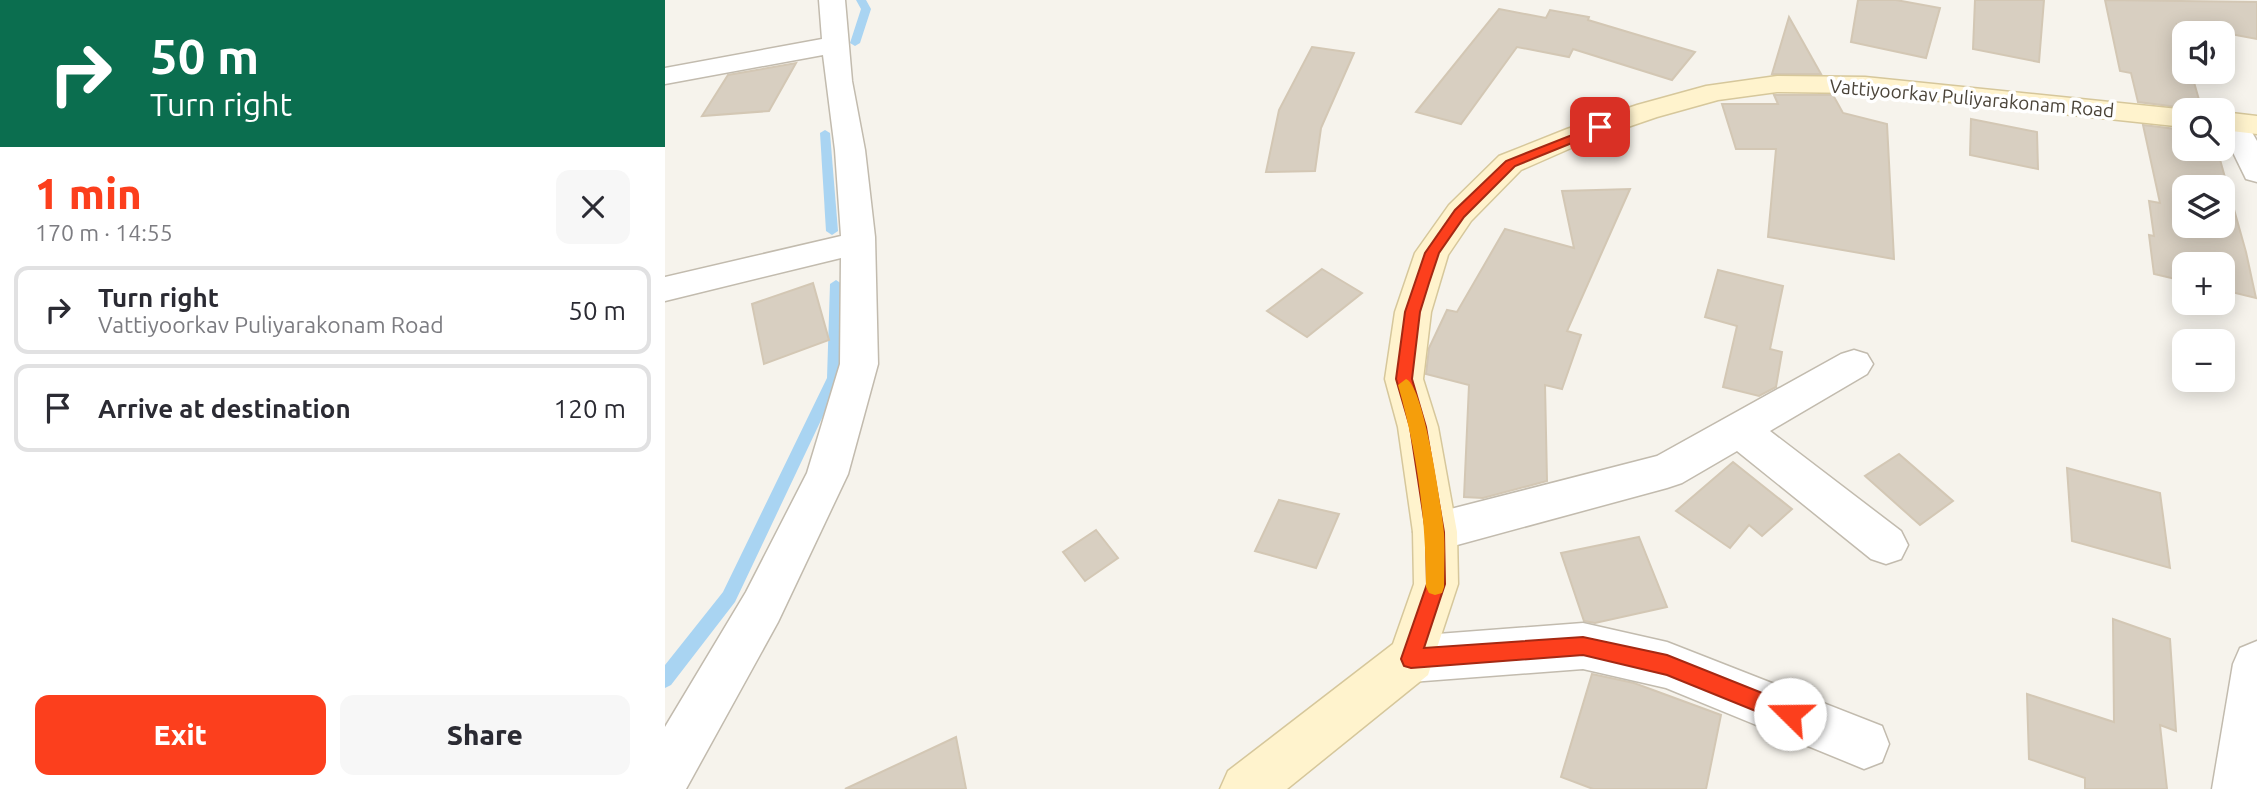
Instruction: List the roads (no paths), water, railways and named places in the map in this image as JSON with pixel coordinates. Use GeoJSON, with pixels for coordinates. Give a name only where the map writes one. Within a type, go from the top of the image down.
{"type":"FeatureCollection","features":[{"type":"Feature","properties":{"kind":"main road","name":"Vattiyoorkav Puliyarakonam Road"},"geometry":{"type":"LineString","coordinates":[[1411,659],[1436,584],[1435,532],[1418,427],[1404,379],[1413,312],[1432,253],[1460,214],[1510,163],[1577,135],[1647,111],[1716,92],[1777,84],[1865,85],[2172,117]]}},
{"type":"Feature","properties":{"kind":"main road"},"geometry":{"type":"LineString","coordinates":[[1245,789],[1411,659]]}},
{"type":"Feature","properties":{"kind":"street"},"geometry":{"type":"LineString","coordinates":[[665,775],[762,607],[827,474],[859,364],[857,243],[850,150],[838,81],[832,0]]}},
{"type":"Feature","properties":{"kind":"street"},"geometry":{"type":"LineString","coordinates":[[665,76],[835,45]]}},
{"type":"Feature","properties":{"kind":"street"},"geometry":{"type":"LineString","coordinates":[[2238,123],[2257,172]]}},
{"type":"Feature","properties":{"kind":"street"},"geometry":{"type":"LineString","coordinates":[[665,289],[857,243]]}},
{"type":"Feature","properties":{"kind":"street"},"geometry":{"type":"LineString","coordinates":[[1435,532],[1667,471],[1854,364]]}},
{"type":"Feature","properties":{"kind":"street"},"geometry":{"type":"LineString","coordinates":[[1739,430],[1887,545]]}},
{"type":"Feature","properties":{"kind":"street"},"geometry":{"type":"LineString","coordinates":[[1411,659],[1583,646],[1667,665],[1864,744]]}},
{"type":"Feature","properties":{"kind":"street"},"geometry":{"type":"LineString","coordinates":[[2238,789],[2257,664]]}},
{"type":"Feature","properties":{"kind":"waterway"},"geometry":{"type":"LineString","coordinates":[[855,43],[866,9],[861,0]]}},
{"type":"Feature","properties":{"kind":"waterway"},"geometry":{"type":"LineString","coordinates":[[825,133],[832,231]]}},
{"type":"Feature","properties":{"kind":"waterway"},"geometry":{"type":"LineString","coordinates":[[665,679],[729,597],[834,378],[836,284]]}}]}
